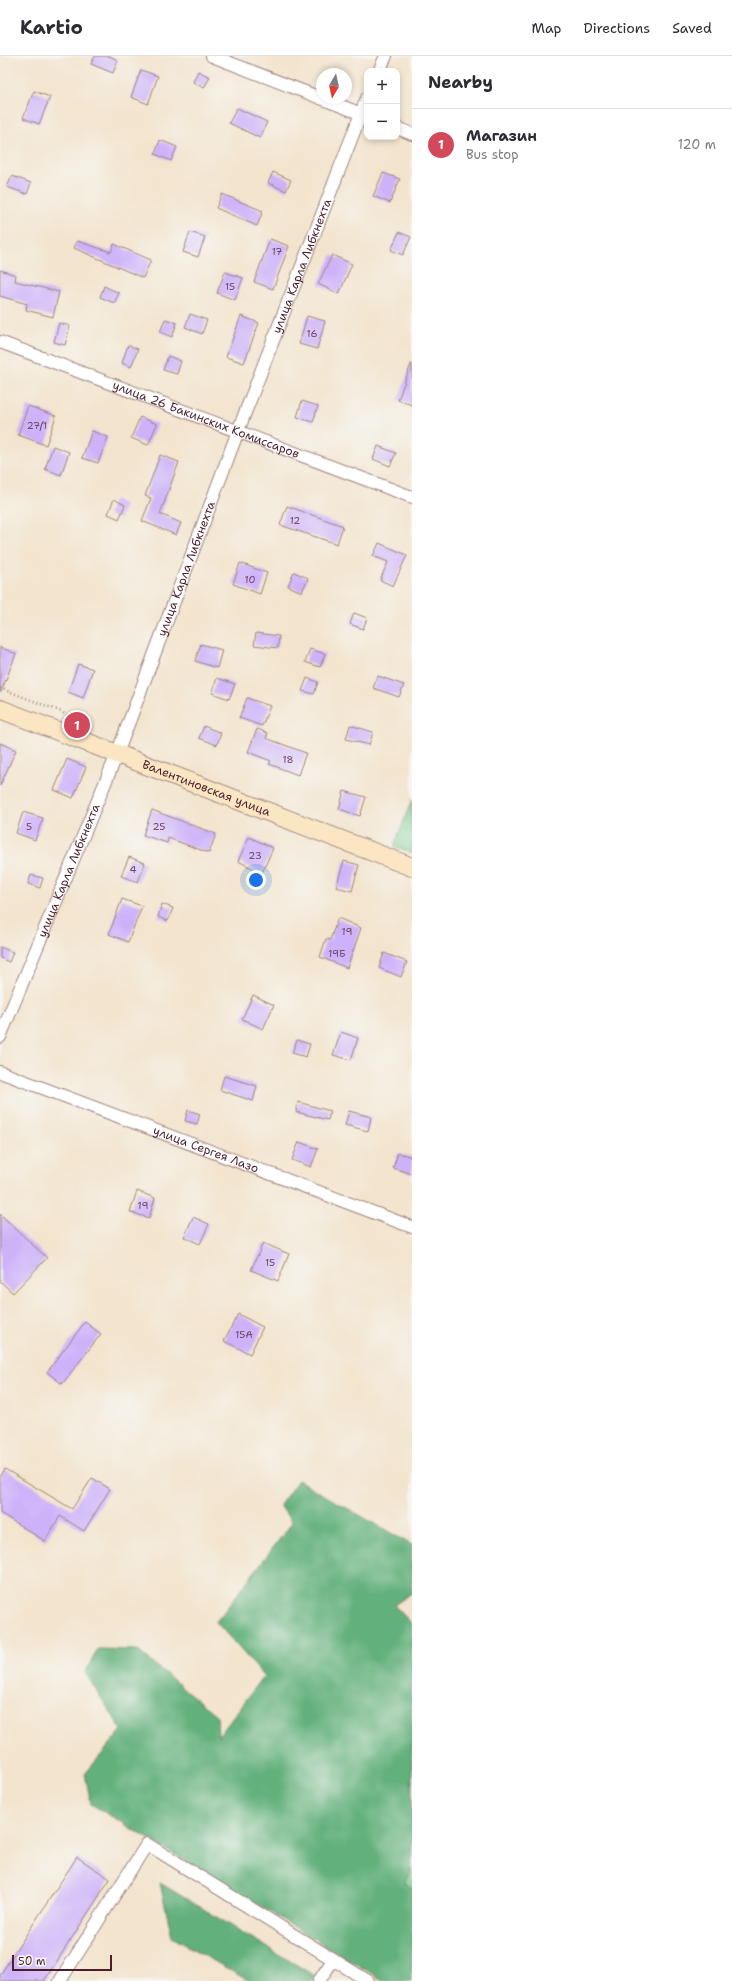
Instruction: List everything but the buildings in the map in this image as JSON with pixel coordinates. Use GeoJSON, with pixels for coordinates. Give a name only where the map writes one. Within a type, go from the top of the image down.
{"type":"FeatureCollection","features":[{"type":"Feature","properties":{"kind":"main road","name":"Валентиновская улица"},"geometry":{"type":"LineString","coordinates":[[0,709],[412,867]]}},
{"type":"Feature","properties":{"kind":"street"},"geometry":{"type":"LineString","coordinates":[[212,56],[364,114]]}},
{"type":"Feature","properties":{"kind":"street"},"geometry":{"type":"LineString","coordinates":[[380,68],[386,56]]}},
{"type":"Feature","properties":{"kind":"street","name":"улица Карла Либкнехта"},"geometry":{"type":"LineString","coordinates":[[0,1037],[117,754],[238,431],[364,114]]}},
{"type":"Feature","properties":{"kind":"street"},"geometry":{"type":"LineString","coordinates":[[400,129],[412,134]]}},
{"type":"Feature","properties":{"kind":"street","name":"улица 26 Бакинских Комиссаров"},"geometry":{"type":"LineString","coordinates":[[0,342],[412,497]]}},
{"type":"Feature","properties":{"kind":"street","name":"улица Сергея Лазо"},"geometry":{"type":"LineString","coordinates":[[0,1072],[412,1227]]}},
{"type":"Feature","properties":{"kind":"street"},"geometry":{"type":"LineString","coordinates":[[60,1981],[147,1844],[368,1981]]}},
{"type":"Feature","properties":{"kind":"street"},"geometry":{"type":"LineString","coordinates":[[319,1981],[333,1960]]}},
{"type":"Feature","properties":{"kind":"path"},"geometry":{"type":"LineString","coordinates":[[0,688],[62,712],[72,721]]}},
{"type":"Feature","properties":{"kind":"green space"},"geometry":{"type":"Polygon","coordinates":[[[412,800],[412,853],[394,846],[412,800]]]}},
{"type":"Feature","properties":{"kind":"green space"},"geometry":{"type":"Polygon","coordinates":[[[298,1480],[412,1545],[412,1593],[394,1605],[412,1624],[412,1868],[404,1883],[412,1888],[412,1981],[384,1981],[91,1804],[85,1774],[122,1730],[85,1673],[98,1649],[137,1650],[217,1716],[218,1737],[264,1676],[216,1622],[292,1523],[280,1505],[298,1480]]]}},
{"type":"Feature","properties":{"kind":"green space"},"geometry":{"type":"Polygon","coordinates":[[[412,1868],[412,1888],[404,1883],[412,1868]]]}},
{"type":"Feature","properties":{"kind":"green space"},"geometry":{"type":"Polygon","coordinates":[[[160,1883],[315,1976],[312,1981],[249,1981],[172,1937],[160,1883]]]}},
{"type":"Feature","properties":{"kind":"place","name":"Магазин"},"geometry":{"type":"Point","coordinates":[77,725]}}]}
